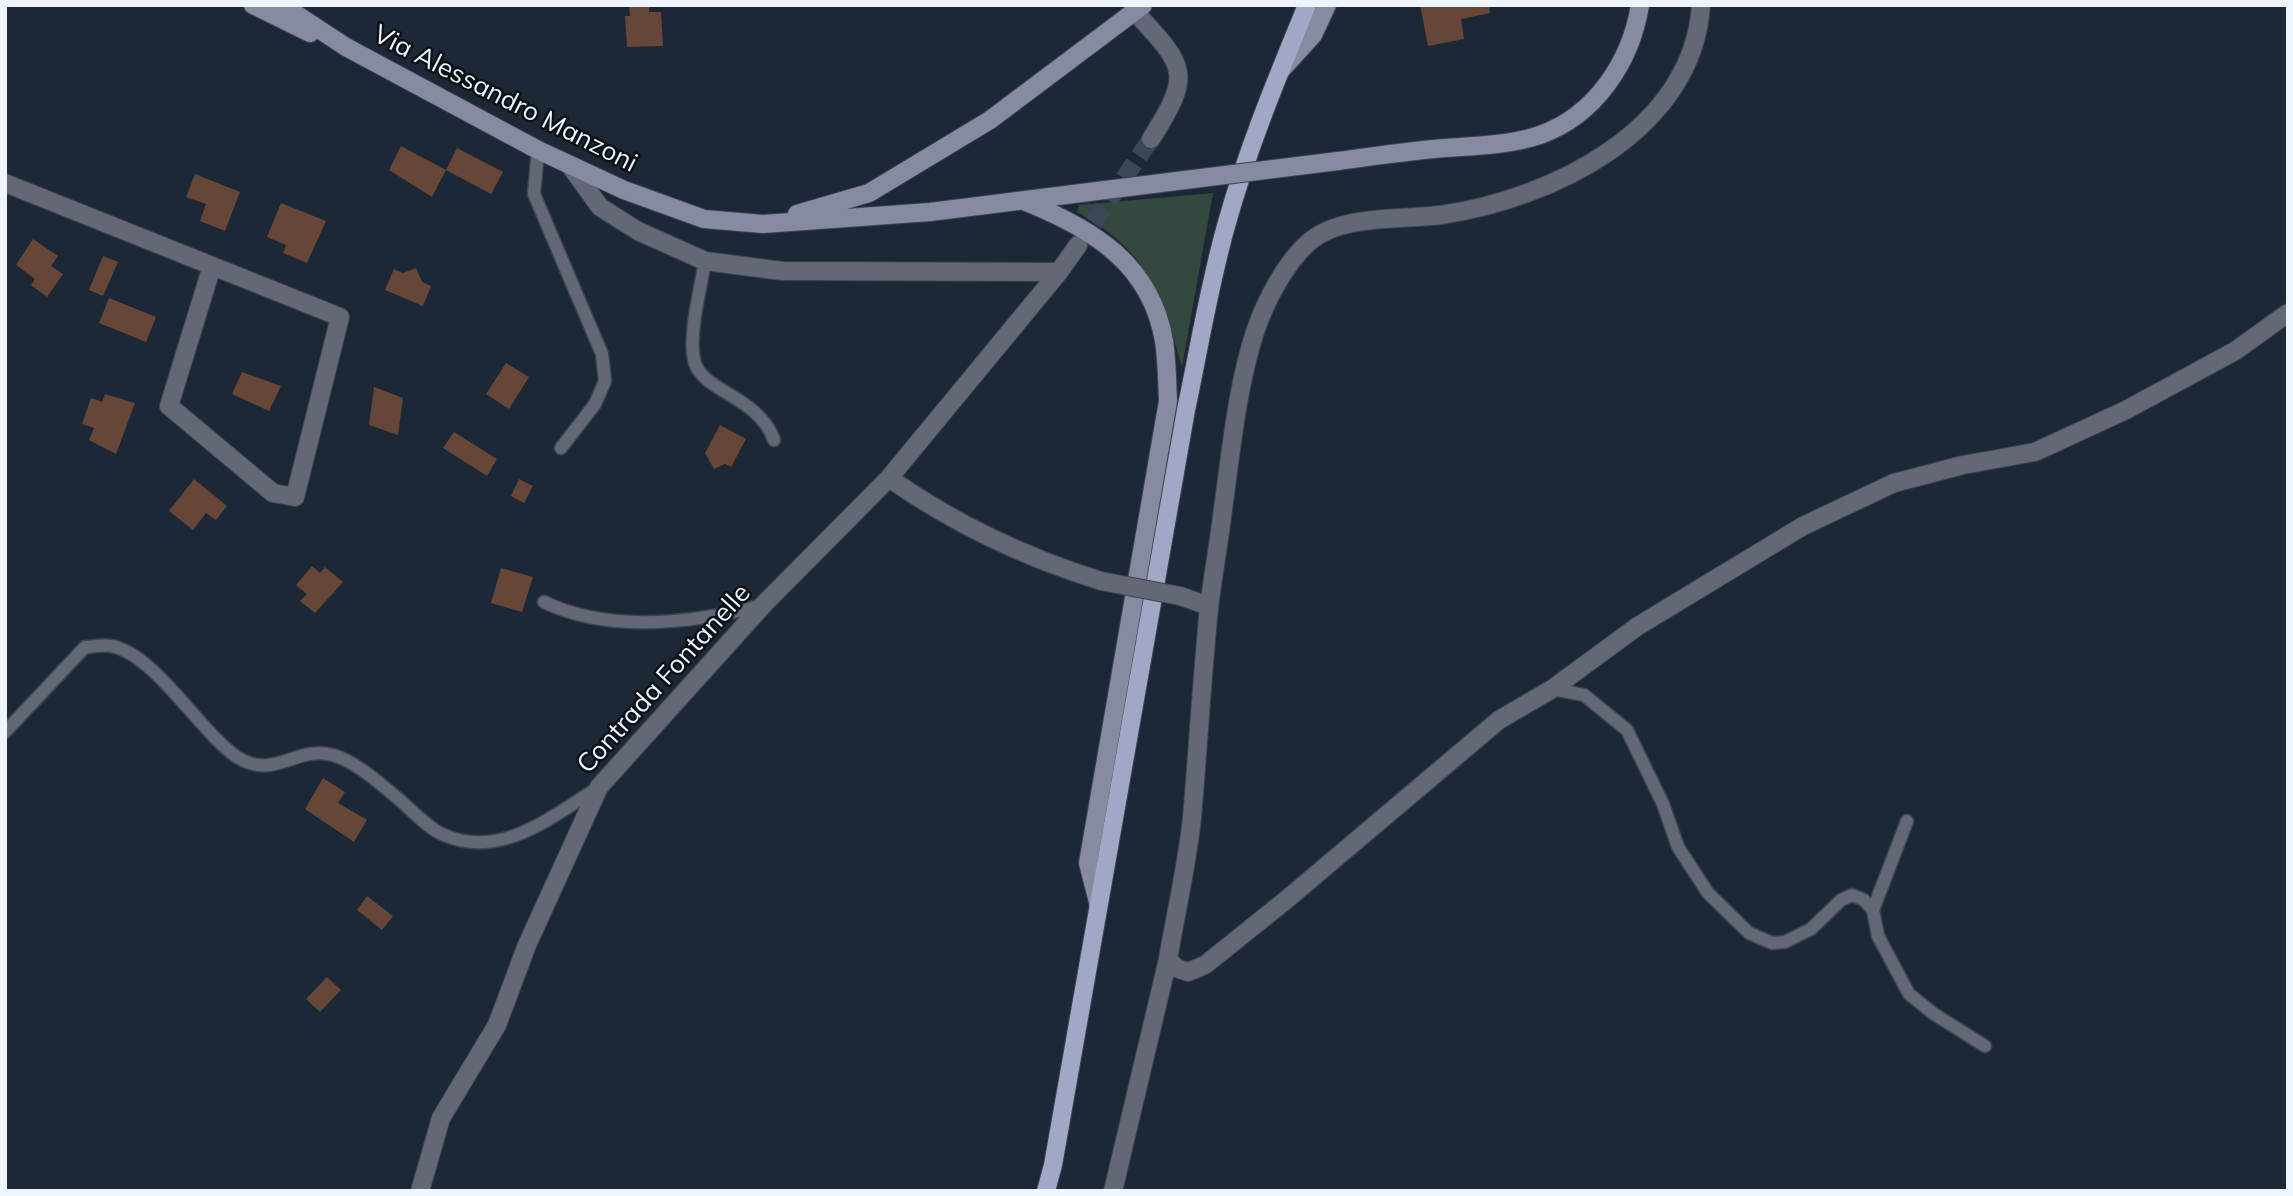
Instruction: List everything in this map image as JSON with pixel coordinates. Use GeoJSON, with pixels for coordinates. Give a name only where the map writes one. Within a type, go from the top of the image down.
{"type":"FeatureCollection","features":[{"type":"Feature","properties":{"kind":"main road","name":"Via Alessandro Manzoni"},"geometry":{"type":"LineString","coordinates":[[253,5],[283,23],[346,47]]}},
{"type":"Feature","properties":{"kind":"main road","name":"Via Alessandro Manzoni"},"geometry":{"type":"LineString","coordinates":[[282,5],[346,47],[571,167],[704,219],[763,224]]}},
{"type":"Feature","properties":{"kind":"main road"},"geometry":{"type":"LineString","coordinates":[[1046,1191],[1053,1166],[1186,410],[1225,228],[1256,131],[1307,5]]}},
{"type":"Feature","properties":{"kind":"main road"},"geometry":{"type":"LineString","coordinates":[[1279,72],[1313,36],[1326,5]]}},
{"type":"Feature","properties":{"kind":"main road"},"geometry":{"type":"LineString","coordinates":[[763,224],[1026,202],[1338,161],[1488,145],[1541,135],[1584,110],[1618,71],[1636,31],[1640,5]]}},
{"type":"Feature","properties":{"kind":"main road"},"geometry":{"type":"LineString","coordinates":[[763,224],[869,194],[990,120],[1138,8]]}},
{"type":"Feature","properties":{"kind":"main road"},"geometry":{"type":"LineString","coordinates":[[1026,202],[1073,221],[1117,252],[1151,295],[1164,341],[1168,401],[1088,863],[1098,902]]}},
{"type":"Feature","properties":{"kind":"street"},"geometry":{"type":"LineString","coordinates":[[1113,1191],[1168,959],[1191,822],[1209,606],[1232,437],[1255,332],[1276,288],[1302,251],[1324,233],[1353,224],[1445,214],[1509,201],[1569,176],[1621,142],[1648,119],[1670,93],[1690,57],[1702,5]]}},
{"type":"Feature","properties":{"kind":"street"},"geometry":{"type":"LineString","coordinates":[[1138,8],[1169,49],[1180,74],[1177,99],[1151,139]]}},
{"type":"Feature","properties":{"kind":"street"},"geometry":{"type":"LineString","coordinates":[[571,167],[600,207],[638,231],[705,261],[782,271],[1059,272]]}},
{"type":"Feature","properties":{"kind":"street"},"geometry":{"type":"LineString","coordinates":[[5,183],[212,265],[340,317],[295,497],[273,493],[169,406],[212,265]]}},
{"type":"Feature","properties":{"kind":"street","name":"Contrada Fontanelle"},"geometry":{"type":"LineString","coordinates":[[420,1191],[441,1118],[497,1025],[527,945],[599,787],[764,604],[889,478],[1059,272],[1078,245]]}},
{"type":"Feature","properties":{"kind":"street"},"geometry":{"type":"LineString","coordinates":[[1168,959],[1176,968],[1188,972],[1205,965],[1499,720],[1552,689],[1638,626],[1803,526],[1895,483],[1963,465],[2035,452],[2126,410],[2235,351],[2288,313]]}},
{"type":"Feature","properties":{"kind":"street"},"geometry":{"type":"LineString","coordinates":[[889,478],[919,499],[1046,564],[1101,581],[1180,596],[1209,606]]}},
{"type":"Feature","properties":{"kind":"lane"},"geometry":{"type":"LineString","coordinates":[[538,150],[534,194],[602,354],[606,381],[595,404],[561,448]]}},
{"type":"Feature","properties":{"kind":"lane"},"geometry":{"type":"LineString","coordinates":[[705,261],[694,332],[694,363],[706,380],[744,401],[769,426],[774,440]]}},
{"type":"Feature","properties":{"kind":"lane"},"geometry":{"type":"LineString","coordinates":[[544,602],[570,614],[675,623],[764,604]]}},
{"type":"Feature","properties":{"kind":"lane"},"geometry":{"type":"LineString","coordinates":[[5,732],[85,647],[111,645],[134,654],[236,756],[258,767],[284,764],[307,753],[333,755],[376,781],[442,834],[467,843],[493,843],[518,835],[599,787]]}},
{"type":"Feature","properties":{"kind":"lane"},"geometry":{"type":"LineString","coordinates":[[1552,689],[1584,695],[1627,730],[1663,804],[1678,847],[1708,893],[1749,933],[1772,943],[1785,942],[1811,929],[1840,900],[1852,895],[1864,900],[1873,911],[1878,936],[1909,994],[1934,1014],[1985,1046]]}},
{"type":"Feature","properties":{"kind":"lane"},"geometry":{"type":"LineString","coordinates":[[1873,911],[1907,821]]}},
{"type":"Feature","properties":{"kind":"green space"},"geometry":{"type":"Polygon","coordinates":[[[1213,193],[1182,367],[1167,317],[1149,276],[1121,243],[1077,212],[1079,205],[1213,193]]]}},
{"type":"Feature","properties":{"kind":"building"},"geometry":{"type":"Polygon","coordinates":[[[629,5],[649,5],[649,12],[661,12],[663,46],[627,47],[625,16],[630,16],[629,5]]]}},
{"type":"Feature","properties":{"kind":"building"},"geometry":{"type":"Polygon","coordinates":[[[1420,5],[1489,5],[1490,13],[1461,19],[1464,39],[1428,46],[1420,5]]]}},
{"type":"Feature","properties":{"kind":"building"},"geometry":{"type":"Polygon","coordinates":[[[401,146],[446,170],[432,197],[389,170],[401,146]]]}},
{"type":"Feature","properties":{"kind":"building"},"geometry":{"type":"Polygon","coordinates":[[[457,148],[503,172],[491,194],[446,170],[457,148]]]}},
{"type":"Feature","properties":{"kind":"building"},"geometry":{"type":"Polygon","coordinates":[[[195,174],[240,192],[225,231],[200,221],[206,204],[186,197],[195,174]]]}},
{"type":"Feature","properties":{"kind":"building"},"geometry":{"type":"Polygon","coordinates":[[[281,203],[326,221],[307,263],[283,253],[286,245],[267,237],[281,203]]]}},
{"type":"Feature","properties":{"kind":"building"},"geometry":{"type":"Polygon","coordinates":[[[33,239],[58,256],[51,266],[63,274],[47,297],[31,285],[35,279],[16,265],[33,239]]]}},
{"type":"Feature","properties":{"kind":"building"},"geometry":{"type":"Polygon","coordinates":[[[103,256],[118,262],[103,296],[89,290],[103,256]]]}},
{"type":"Feature","properties":{"kind":"building"},"geometry":{"type":"Polygon","coordinates":[[[416,268],[422,282],[431,286],[423,306],[385,290],[394,269],[403,273],[416,268]]]}},
{"type":"Feature","properties":{"kind":"building"},"geometry":{"type":"Polygon","coordinates":[[[109,298],[156,317],[146,342],[99,323],[109,298]]]}},
{"type":"Feature","properties":{"kind":"building"},"geometry":{"type":"Polygon","coordinates":[[[506,363],[529,377],[509,409],[486,394],[506,363]]]}},
{"type":"Feature","properties":{"kind":"building"},"geometry":{"type":"Polygon","coordinates":[[[242,372],[281,386],[269,411],[232,394],[242,372]]]}},
{"type":"Feature","properties":{"kind":"building"},"geometry":{"type":"Polygon","coordinates":[[[374,387],[403,398],[398,435],[369,425],[374,387]]]}},
{"type":"Feature","properties":{"kind":"building"},"geometry":{"type":"Polygon","coordinates":[[[105,394],[135,403],[116,454],[89,440],[94,428],[82,424],[91,398],[102,402],[105,394]]]}},
{"type":"Feature","properties":{"kind":"building"},"geometry":{"type":"Polygon","coordinates":[[[720,425],[746,439],[731,467],[725,464],[714,469],[705,453],[720,425]]]}},
{"type":"Feature","properties":{"kind":"building"},"geometry":{"type":"Polygon","coordinates":[[[454,432],[497,459],[487,476],[443,448],[454,432]]]}},
{"type":"Feature","properties":{"kind":"building"},"geometry":{"type":"Polygon","coordinates":[[[194,479],[227,506],[216,520],[206,513],[193,530],[169,511],[194,479]]]}},
{"type":"Feature","properties":{"kind":"building"},"geometry":{"type":"Polygon","coordinates":[[[519,479],[533,486],[524,503],[511,496],[519,479]]]}},
{"type":"Feature","properties":{"kind":"building"},"geometry":{"type":"Polygon","coordinates":[[[312,566],[320,573],[325,567],[343,582],[315,613],[300,601],[307,594],[296,585],[312,566]]]}},
{"type":"Feature","properties":{"kind":"building"},"geometry":{"type":"Polygon","coordinates":[[[501,568],[533,577],[522,612],[491,603],[501,568]]]}},
{"type":"Feature","properties":{"kind":"building"},"geometry":{"type":"Polygon","coordinates":[[[323,778],[345,792],[338,803],[367,820],[354,842],[305,809],[323,778]]]}},
{"type":"Feature","properties":{"kind":"building"},"geometry":{"type":"Polygon","coordinates":[[[367,896],[393,916],[382,930],[357,910],[367,896]]]}},
{"type":"Feature","properties":{"kind":"building"},"geometry":{"type":"Polygon","coordinates":[[[327,977],[341,990],[320,1012],[306,999],[327,977]]]}},
{"type":"Feature","properties":{"kind":"tunnel"},"geometry":{"type":"LineString","coordinates":[[1078,245],[1151,139]]}}]}
